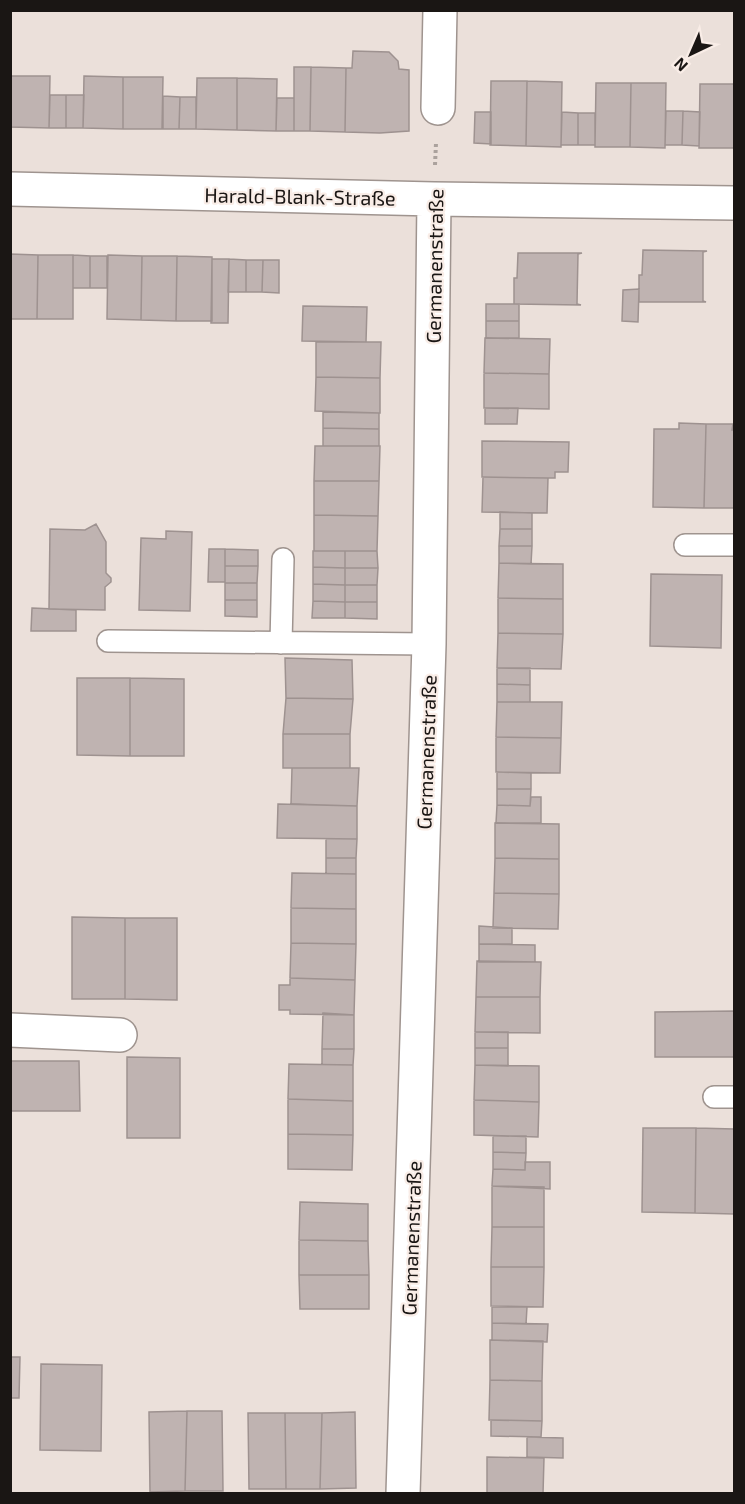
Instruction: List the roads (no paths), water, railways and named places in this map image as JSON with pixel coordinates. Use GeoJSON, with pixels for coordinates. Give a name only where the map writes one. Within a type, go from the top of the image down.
{"type":"FeatureCollection","features":[{"type":"Feature","properties":{"kind":"street"},"geometry":{"type":"LineString","coordinates":[[438,108],[440,10]]}},
{"type":"Feature","properties":{"kind":"street","name":"Harald-Blank-Straße"},"geometry":{"type":"LineString","coordinates":[[10,189],[434,199],[735,203]]}},
{"type":"Feature","properties":{"kind":"street","name":"Germanenstraße"},"geometry":{"type":"LineString","coordinates":[[403,1494],[429,644],[434,199]]}},
{"type":"Feature","properties":{"kind":"street"},"geometry":{"type":"LineString","coordinates":[[10,1030],[120,1035]]}},
{"type":"Feature","properties":{"kind":"lane"},"geometry":{"type":"LineString","coordinates":[[685,545],[735,545]]}},
{"type":"Feature","properties":{"kind":"lane"},"geometry":{"type":"LineString","coordinates":[[281,643],[283,559]]}},
{"type":"Feature","properties":{"kind":"lane"},"geometry":{"type":"LineString","coordinates":[[108,641],[429,644]]}}]}
